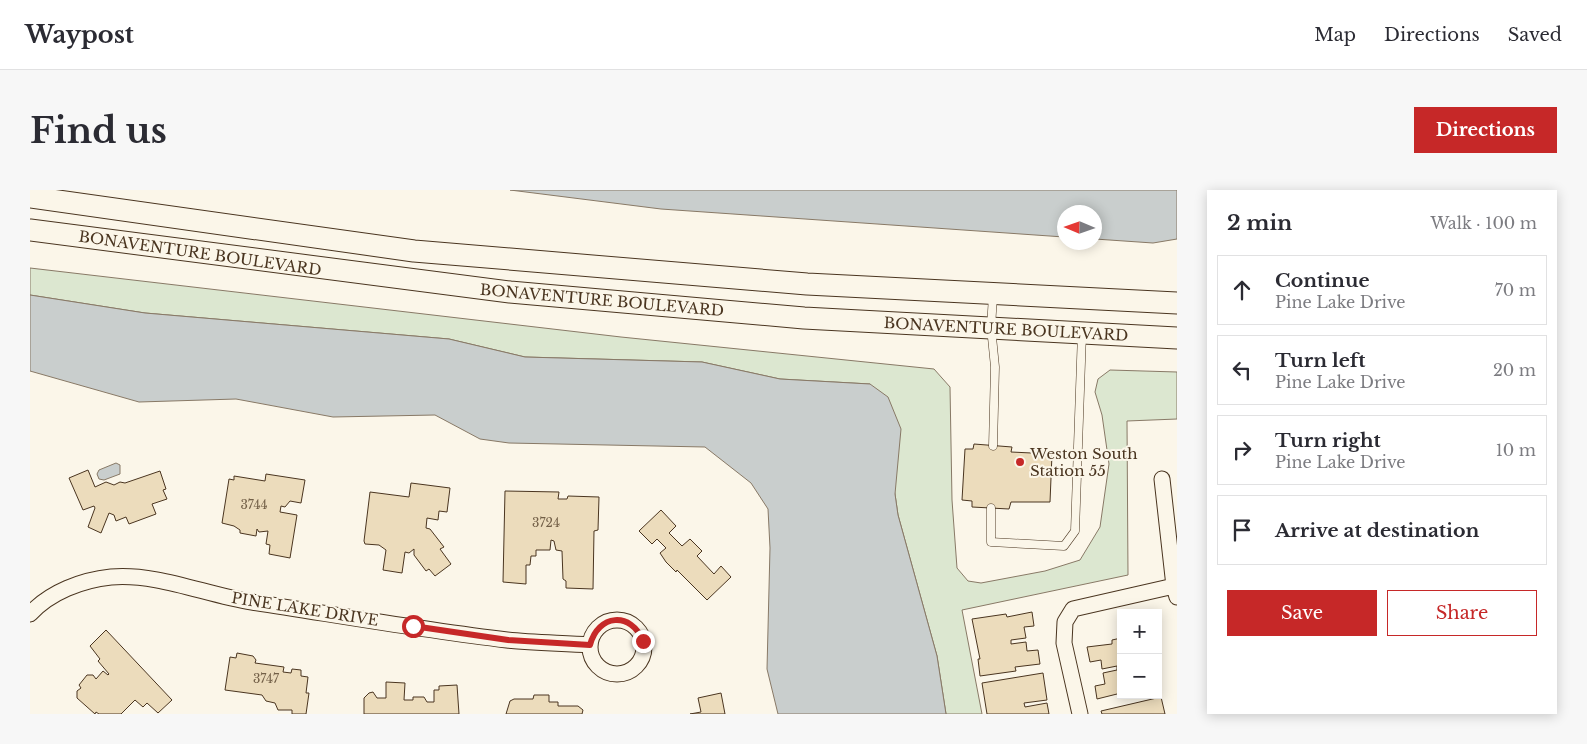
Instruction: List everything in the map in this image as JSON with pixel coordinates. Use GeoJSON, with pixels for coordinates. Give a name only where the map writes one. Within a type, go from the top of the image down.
{"type":"FeatureCollection","features":[{"type":"Feature","properties":{"kind":"main road"},"geometry":{"type":"LineString","coordinates":[[30,197],[414,251],[807,284],[1177,303]]}},
{"type":"Feature","properties":{"kind":"main road","name":"BONAVENTURE BOULEVARD"},"geometry":{"type":"LineString","coordinates":[[30,230],[510,292],[804,318],[1082,331],[1177,338]]}},
{"type":"Feature","properties":{"kind":"street"},"geometry":{"type":"LineString","coordinates":[[1080,714],[1064,642],[1065,622],[1073,609],[1175,591],[1162,479]]}},
{"type":"Feature","properties":{"kind":"street","name":"PINE LAKE DRIVE"},"geometry":{"type":"LineString","coordinates":[[30,614],[39,603],[84,581],[111,577],[138,577],[250,602],[508,640],[590,645]]}},
{"type":"Feature","properties":{"kind":"lane"},"geometry":{"type":"LineString","coordinates":[[993,295],[991,327],[995,367],[994,446]]}},
{"type":"Feature","properties":{"kind":"lane"},"geometry":{"type":"LineString","coordinates":[[991,508],[991,542],[1064,546],[1075,531],[1082,331]]}},
{"type":"Feature","properties":{"kind":"green space"},"geometry":{"type":"Polygon","coordinates":[[[30,268],[621,337],[934,369],[950,387],[952,500],[957,568],[968,581],[981,583],[1045,571],[1080,560],[1100,527],[1109,464],[1102,415],[1095,392],[1098,379],[1110,370],[1177,372],[1177,419],[1127,421],[1128,575],[962,610],[982,714],[946,714],[937,656],[898,515],[870,384],[780,379],[702,362],[525,357],[449,339],[145,313],[30,295],[30,268]]]}},
{"type":"Feature","properties":{"kind":"shaded area"},"geometry":{"type":"Polygon","coordinates":[[[510,190],[1177,190],[1177,239],[1153,243],[1102,239],[1102,205],[1057,205],[1057,237],[661,209],[510,190]]]}},
{"type":"Feature","properties":{"kind":"shaded area"},"geometry":{"type":"Polygon","coordinates":[[[30,295],[145,313],[449,339],[525,357],[702,362],[780,379],[870,384],[888,397],[901,429],[895,494],[898,515],[937,656],[946,714],[778,714],[767,669],[770,548],[768,509],[751,483],[705,447],[509,443],[480,439],[435,415],[333,417],[236,399],[139,402],[30,371],[30,295]]]}},
{"type":"Feature","properties":{"kind":"shaded area"},"geometry":{"type":"Polygon","coordinates":[[[116,463],[120,465],[120,474],[104,480],[99,479],[97,474],[99,470],[116,463]]]}},
{"type":"Feature","properties":{"kind":"building"},"geometry":{"type":"Polygon","coordinates":[[[974,444],[1012,447],[1011,452],[1052,454],[1050,502],[1011,502],[1009,509],[972,507],[972,501],[962,500],[965,449],[973,449],[974,444]]]}},
{"type":"Feature","properties":{"kind":"building"},"geometry":{"type":"Polygon","coordinates":[[[88,470],[95,487],[106,482],[114,485],[120,482],[125,483],[160,471],[166,489],[163,490],[167,499],[152,504],[156,514],[129,524],[126,517],[116,521],[114,515],[109,513],[101,533],[88,527],[95,508],[94,506],[83,510],[69,478],[88,470]]]}},
{"type":"Feature","properties":{"kind":"building"},"geometry":{"type":"Polygon","coordinates":[[[266,474],[305,480],[301,503],[290,501],[285,507],[281,506],[280,512],[297,515],[290,558],[269,554],[270,545],[266,544],[268,531],[259,532],[257,529],[256,536],[240,533],[240,530],[234,526],[222,523],[229,479],[234,480],[234,476],[265,481],[266,474]]]}},
{"type":"Feature","properties":{"kind":"building"},"geometry":{"type":"Polygon","coordinates":[[[411,483],[450,488],[447,512],[439,511],[438,520],[427,518],[426,528],[430,529],[444,547],[440,549],[451,564],[435,576],[429,569],[426,571],[414,555],[414,549],[409,553],[405,552],[402,573],[383,570],[386,550],[379,545],[365,544],[364,541],[370,492],[409,497],[411,483]]]}},
{"type":"Feature","properties":{"kind":"building"},"geometry":{"type":"Polygon","coordinates":[[[505,491],[559,492],[558,499],[567,499],[568,496],[599,497],[598,530],[594,531],[593,589],[566,588],[566,581],[563,579],[562,551],[556,550],[554,541],[551,540],[550,550],[536,550],[536,556],[531,556],[530,565],[526,565],[526,584],[503,582],[505,491]]]}},
{"type":"Feature","properties":{"kind":"building"},"geometry":{"type":"Polygon","coordinates":[[[661,510],[676,526],[669,533],[682,546],[690,539],[702,551],[697,556],[714,574],[721,566],[731,577],[707,600],[677,570],[676,572],[666,562],[660,553],[666,548],[657,539],[652,544],[639,531],[661,510]]]}},
{"type":"Feature","properties":{"kind":"building"},"geometry":{"type":"Polygon","coordinates":[[[1032,612],[1034,626],[1024,627],[1026,638],[1011,640],[1011,644],[1026,642],[1027,651],[1038,650],[1040,664],[1015,667],[1016,671],[980,676],[978,659],[980,659],[972,619],[1006,614],[1007,617],[1032,612]]]}},
{"type":"Feature","properties":{"kind":"building"},"geometry":{"type":"Polygon","coordinates":[[[106,630],[172,700],[158,713],[147,703],[143,707],[135,700],[121,714],[99,714],[96,712],[95,714],[77,698],[77,691],[81,688],[79,685],[87,675],[93,675],[96,679],[103,671],[109,674],[98,661],[100,659],[90,646],[106,630]]]}},
{"type":"Feature","properties":{"kind":"building"},"geometry":{"type":"Polygon","coordinates":[[[1117,639],[1117,666],[1102,669],[1101,660],[1090,662],[1087,647],[1112,644],[1112,640],[1117,639]]]}},
{"type":"Feature","properties":{"kind":"building"},"geometry":{"type":"Polygon","coordinates":[[[237,653],[253,656],[256,660],[255,663],[284,667],[283,672],[291,673],[292,669],[301,670],[301,676],[308,677],[306,693],[309,693],[306,714],[292,714],[292,710],[278,710],[275,703],[266,701],[262,695],[225,690],[230,657],[236,658],[237,653]]]}},
{"type":"Feature","properties":{"kind":"building"},"geometry":{"type":"Polygon","coordinates":[[[1117,670],[1117,694],[1097,699],[1095,686],[1105,684],[1103,673],[1117,670]]]}},
{"type":"Feature","properties":{"kind":"building"},"geometry":{"type":"Polygon","coordinates":[[[1043,673],[1047,700],[1024,703],[1025,707],[1047,703],[1049,714],[987,714],[982,683],[1043,673]]]}},
{"type":"Feature","properties":{"kind":"building"},"geometry":{"type":"Polygon","coordinates":[[[386,682],[405,683],[404,700],[413,700],[413,697],[424,697],[427,702],[434,702],[434,690],[439,690],[439,686],[457,685],[459,714],[364,714],[364,698],[369,693],[373,692],[377,698],[386,698],[386,682]]]}},
{"type":"Feature","properties":{"kind":"building"},"geometry":{"type":"Polygon","coordinates":[[[721,693],[725,714],[690,714],[701,712],[698,698],[721,693]]]}},
{"type":"Feature","properties":{"kind":"building"},"geometry":{"type":"Polygon","coordinates":[[[534,695],[549,695],[549,702],[558,702],[558,706],[578,706],[583,710],[582,714],[506,714],[510,701],[514,699],[533,699],[534,695]]]}},
{"type":"Feature","properties":{"kind":"building"},"geometry":{"type":"Polygon","coordinates":[[[1152,699],[1161,699],[1165,714],[1102,714],[1101,711],[1152,699]]]}},
{"type":"Feature","properties":{"kind":"place","name":"Weston South Station 55"},"geometry":{"type":"Point","coordinates":[1020,462]}},
{"type":"Feature","properties":{"kind":"route"},"geometry":{"type":"LineString","coordinates":[[413,626],[508,640],[590,645],[596,630],[603,624],[619,620],[634,626],[640,633],[643,641]]}}]}
